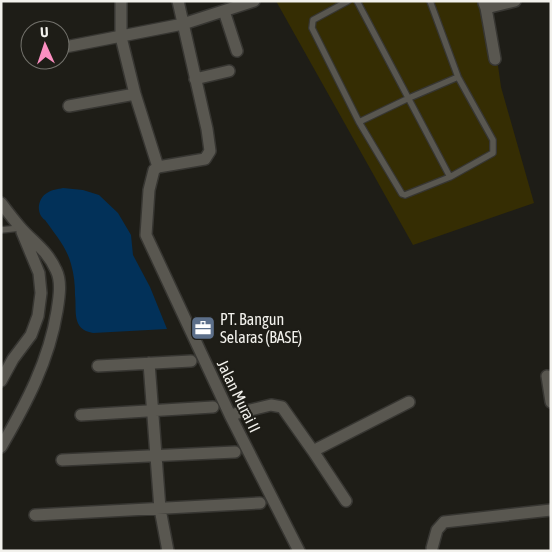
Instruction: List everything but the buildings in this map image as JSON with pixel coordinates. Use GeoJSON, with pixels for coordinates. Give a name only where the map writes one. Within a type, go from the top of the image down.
{"type":"FeatureCollection","features":[{"type":"Feature","properties":{"kind":"street"},"geometry":{"type":"LineString","coordinates":[[121,1],[121,37],[135,94],[158,167],[205,159],[210,152],[207,128],[178,1]]}},
{"type":"Feature","properties":{"kind":"street"},"geometry":{"type":"LineString","coordinates":[[70,46],[183,24],[224,11],[238,4],[254,1]]}},
{"type":"Feature","properties":{"kind":"street"},"geometry":{"type":"LineString","coordinates":[[495,60],[485,5],[515,1]]}},
{"type":"Feature","properties":{"kind":"street"},"geometry":{"type":"LineString","coordinates":[[224,11],[237,52]]}},
{"type":"Feature","properties":{"kind":"street"},"geometry":{"type":"LineString","coordinates":[[195,80],[229,71]]}},
{"type":"Feature","properties":{"kind":"street"},"geometry":{"type":"LineString","coordinates":[[69,106],[135,94]]}},
{"type":"Feature","properties":{"kind":"street","name":"Jalan Murai II"},"geometry":{"type":"LineString","coordinates":[[158,167],[154,170],[149,190],[146,235],[230,415],[299,551]]}},
{"type":"Feature","properties":{"kind":"street"},"geometry":{"type":"LineString","coordinates":[[1,203],[20,228],[46,252],[58,272],[60,293],[53,335],[37,380],[21,413],[1,447]]}},
{"type":"Feature","properties":{"kind":"street"},"geometry":{"type":"LineString","coordinates":[[1,381],[31,335],[38,316],[41,292],[40,273],[20,228]]}},
{"type":"Feature","properties":{"kind":"street"},"geometry":{"type":"LineString","coordinates":[[41,292],[60,293]]}},
{"type":"Feature","properties":{"kind":"street"},"geometry":{"type":"LineString","coordinates":[[98,366],[192,361]]}},
{"type":"Feature","properties":{"kind":"street"},"geometry":{"type":"LineString","coordinates":[[149,363],[160,509],[168,551]]}},
{"type":"Feature","properties":{"kind":"street"},"geometry":{"type":"LineString","coordinates":[[547,376],[551,402]]}},
{"type":"Feature","properties":{"kind":"street"},"geometry":{"type":"LineString","coordinates":[[313,451],[409,402]]}},
{"type":"Feature","properties":{"kind":"street"},"geometry":{"type":"LineString","coordinates":[[230,415],[271,405],[282,407],[346,501]]}},
{"type":"Feature","properties":{"kind":"street"},"geometry":{"type":"LineString","coordinates":[[81,415],[213,407]]}},
{"type":"Feature","properties":{"kind":"street"},"geometry":{"type":"LineString","coordinates":[[62,460],[235,452]]}},
{"type":"Feature","properties":{"kind":"street"},"geometry":{"type":"LineString","coordinates":[[35,515],[260,504]]}},
{"type":"Feature","properties":{"kind":"street"},"geometry":{"type":"LineString","coordinates":[[432,548],[437,530],[444,522],[551,510]]}},
{"type":"Feature","properties":{"kind":"lane"},"geometry":{"type":"LineString","coordinates":[[348,1],[313,20],[312,28],[359,122],[403,195],[450,177],[493,152],[493,140],[458,77],[430,1]]}},
{"type":"Feature","properties":{"kind":"lane"},"geometry":{"type":"LineString","coordinates":[[358,1],[450,177]]}},
{"type":"Feature","properties":{"kind":"lane"},"geometry":{"type":"LineString","coordinates":[[359,122],[458,77]]}},
{"type":"Feature","properties":{"kind":"lane"},"geometry":{"type":"LineString","coordinates":[[1,230],[20,228]]}},
{"type":"Feature","properties":{"kind":"shaded area"},"geometry":{"type":"Polygon","coordinates":[[[276,1],[489,1],[501,87],[534,203],[413,245],[276,1]]]}},
{"type":"Feature","properties":{"kind":"water"},"geometry":{"type":"Polygon","coordinates":[[[63,188],[83,190],[99,195],[118,213],[131,235],[133,255],[150,287],[167,329],[93,333],[81,328],[76,318],[74,280],[67,252],[39,210],[41,199],[44,196],[50,191],[63,188]]]}},
{"type":"Feature","properties":{"kind":"place","name":"PT. Bangun Selaras (BASE)"},"geometry":{"type":"Point","coordinates":[203,328]}}]}
